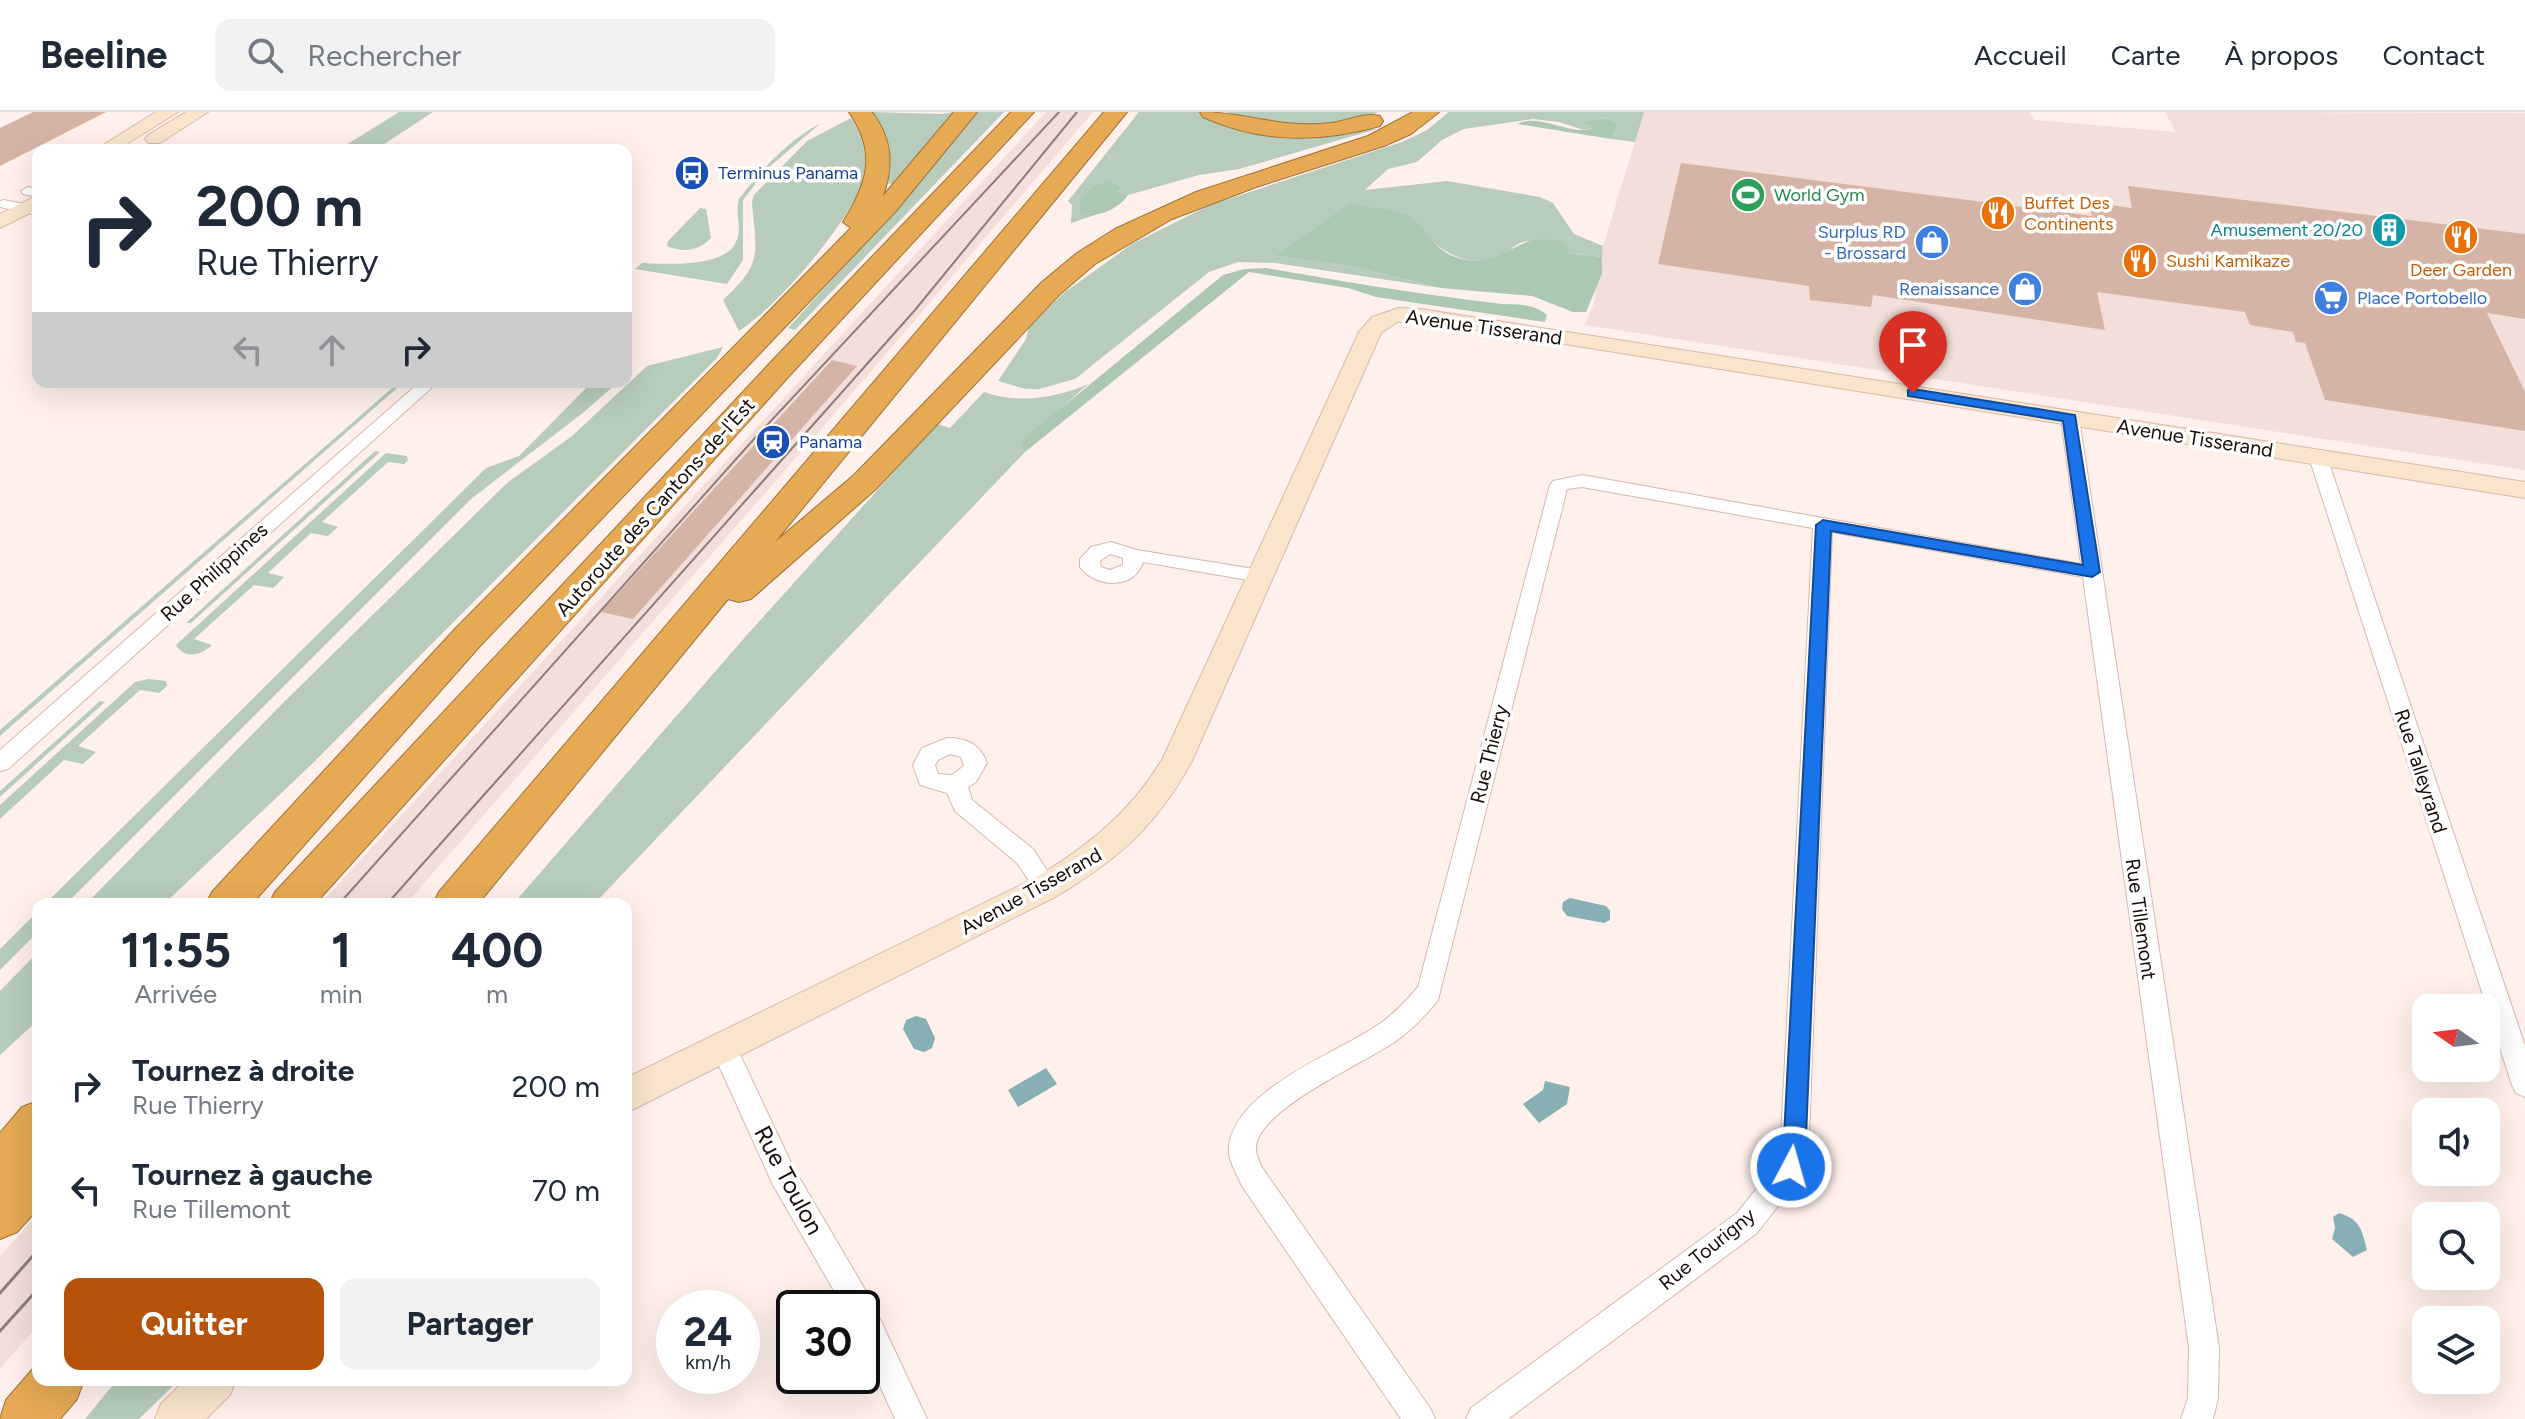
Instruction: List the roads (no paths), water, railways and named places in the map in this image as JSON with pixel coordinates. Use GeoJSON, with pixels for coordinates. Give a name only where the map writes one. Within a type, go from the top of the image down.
{"type":"FeatureCollection","features":[{"type":"Feature","properties":{"kind":"highway"},"geometry":{"type":"LineString","coordinates":[[232,898],[468,637],[887,206],[966,112]]}},
{"type":"Feature","properties":{"kind":"highway","name":"Autoroute des Cantons-de-l'Est"},"geometry":{"type":"LineString","coordinates":[[295,898],[780,369],[1023,112]]}},
{"type":"Feature","properties":{"kind":"highway"},"geometry":{"type":"LineString","coordinates":[[459,898],[1116,112]]}},
{"type":"Feature","properties":{"kind":"highway"},"geometry":{"type":"LineString","coordinates":[[1211,112],[1256,127],[1306,131],[1351,127],[1393,112]]}},
{"type":"Feature","properties":{"kind":"highway"},"geometry":{"type":"LineString","coordinates":[[646,672],[865,482],[1051,288],[1080,262],[1135,228],[1193,200],[1386,137],[1428,112]]}},
{"type":"Feature","properties":{"kind":"highway"},"geometry":{"type":"LineString","coordinates":[[808,287],[847,235],[877,183],[880,163],[878,145],[861,113]]}},
{"type":"Feature","properties":{"kind":"highway"},"geometry":{"type":"LineString","coordinates":[[0,1170],[32,1130]]}},
{"type":"Feature","properties":{"kind":"highway"},"geometry":{"type":"LineString","coordinates":[[0,1215],[32,1181]]}},
{"type":"Feature","properties":{"kind":"highway"},"geometry":{"type":"LineString","coordinates":[[25,1419],[53,1386]]}},
{"type":"Feature","properties":{"kind":"street"},"geometry":{"type":"LineString","coordinates":[[114,144],[169,112]]}},
{"type":"Feature","properties":{"kind":"street"},"geometry":{"type":"LineString","coordinates":[[144,144],[199,112]]}},
{"type":"Feature","properties":{"kind":"street"},"geometry":{"type":"LineString","coordinates":[[1,211],[32,199]]}},
{"type":"Feature","properties":{"kind":"street","name":"Avenue Tisserand"},"geometry":{"type":"LineString","coordinates":[[632,1093],[1046,887],[1110,848],[1144,814],[1164,786],[1370,332],[1378,322],[1392,315],[1435,317],[2525,490]]}},
{"type":"Feature","properties":{"kind":"street","name":"Rue Philippines"},"geometry":{"type":"LineString","coordinates":[[0,763],[423,388]]}},
{"type":"Feature","properties":{"kind":"street","name":"Rue Tillemont"},"geometry":{"type":"LineString","coordinates":[[2070,418],[2204,1348],[2203,1398],[2197,1419]]}},
{"type":"Feature","properties":{"kind":"street","name":"Rue Talleyrand"},"geometry":{"type":"LineString","coordinates":[[2318,457],[2525,1085]]}},
{"type":"Feature","properties":{"kind":"street","name":"Rue Thierry"},"geometry":{"type":"LineString","coordinates":[[1419,1419],[1252,1177],[1242,1147],[1250,1124],[1268,1106],[1383,1036],[1408,1017],[1429,992],[1559,485],[1582,481],[2092,572]]}},
{"type":"Feature","properties":{"kind":"street","name":"Rue Tourigny"},"geometry":{"type":"LineString","coordinates":[[1482,1419],[1747,1223],[1791,1167],[1795,1137],[1823,525]]}},
{"type":"Feature","properties":{"kind":"street"},"geometry":{"type":"LineString","coordinates":[[1132,556],[1151,556],[1260,576]]}},
{"type":"Feature","properties":{"kind":"street"},"geometry":{"type":"LineString","coordinates":[[955,783],[963,805],[1025,856],[1046,887]]}},
{"type":"Feature","properties":{"kind":"street","name":"Rue Toulon"},"geometry":{"type":"LineString","coordinates":[[724,1048],[783,1176],[849,1290]]}},
{"type":"Feature","properties":{"kind":"street","name":"Rue Toulon"},"geometry":{"type":"LineString","coordinates":[[880,1351],[911,1419]]}},
{"type":"Feature","properties":{"kind":"street"},"geometry":{"type":"LineString","coordinates":[[176,1419],[209,1386]]}},
{"type":"Feature","properties":{"kind":"water"},"geometry":{"type":"Polygon","coordinates":[[[1570,898],[1606,906],[1610,911],[1610,920],[1604,923],[1567,916],[1562,909],[1563,902],[1570,898]]]}},
{"type":"Feature","properties":{"kind":"water"},"geometry":{"type":"Polygon","coordinates":[[[916,1016],[926,1019],[935,1038],[932,1048],[924,1052],[914,1049],[903,1029],[906,1020],[916,1016]]]}},
{"type":"Feature","properties":{"kind":"water"},"geometry":{"type":"Polygon","coordinates":[[[1046,1068],[1057,1084],[1018,1107],[1008,1090],[1046,1068]]]}},
{"type":"Feature","properties":{"kind":"water"},"geometry":{"type":"Polygon","coordinates":[[[1545,1081],[1570,1087],[1567,1104],[1539,1123],[1523,1104],[1543,1090],[1545,1081]]]}},
{"type":"Feature","properties":{"kind":"water"},"geometry":{"type":"Polygon","coordinates":[[[2339,1213],[2352,1218],[2359,1226],[2367,1250],[2353,1257],[2332,1239],[2335,1228],[2333,1217],[2339,1213]]]}},
{"type":"Feature","properties":{"kind":"tram line"},"geometry":{"type":"LineString","coordinates":[[344,898],[754,439],[1059,112]]}},
{"type":"Feature","properties":{"kind":"tram line"},"geometry":{"type":"LineString","coordinates":[[392,898],[915,310],[1077,112]]}},
{"type":"Feature","properties":{"kind":"tram line"},"geometry":{"type":"LineString","coordinates":[[0,1293],[32,1257]]}},
{"type":"Feature","properties":{"kind":"tram line"},"geometry":{"type":"LineString","coordinates":[[0,1331],[32,1296]]}},
{"type":"Feature","properties":{"kind":"place","name":"Terminus Panama"},"geometry":{"type":"Point","coordinates":[692,173]}},
{"type":"Feature","properties":{"kind":"place","name":"World Gym"},"geometry":{"type":"Point","coordinates":[1748,195]}},
{"type":"Feature","properties":{"kind":"place","name":"Buffet Des Continents"},"geometry":{"type":"Point","coordinates":[1998,213]}},
{"type":"Feature","properties":{"kind":"place","name":"Amusement 20/20"},"geometry":{"type":"Point","coordinates":[2389,230]}},
{"type":"Feature","properties":{"kind":"place","name":"Deer Garden"},"geometry":{"type":"Point","coordinates":[2461,237]}},
{"type":"Feature","properties":{"kind":"place","name":"Surplus RD - Brossard"},"geometry":{"type":"Point","coordinates":[1932,242]}},
{"type":"Feature","properties":{"kind":"place","name":"Sushi Kamikaze"},"geometry":{"type":"Point","coordinates":[2140,261]}},
{"type":"Feature","properties":{"kind":"place","name":"Renaissance"},"geometry":{"type":"Point","coordinates":[2025,289]}},
{"type":"Feature","properties":{"kind":"place","name":"Place Portobello"},"geometry":{"type":"Point","coordinates":[2331,298]}},
{"type":"Feature","properties":{"kind":"place","name":"Panama"},"geometry":{"type":"Point","coordinates":[773,442]}}]}
